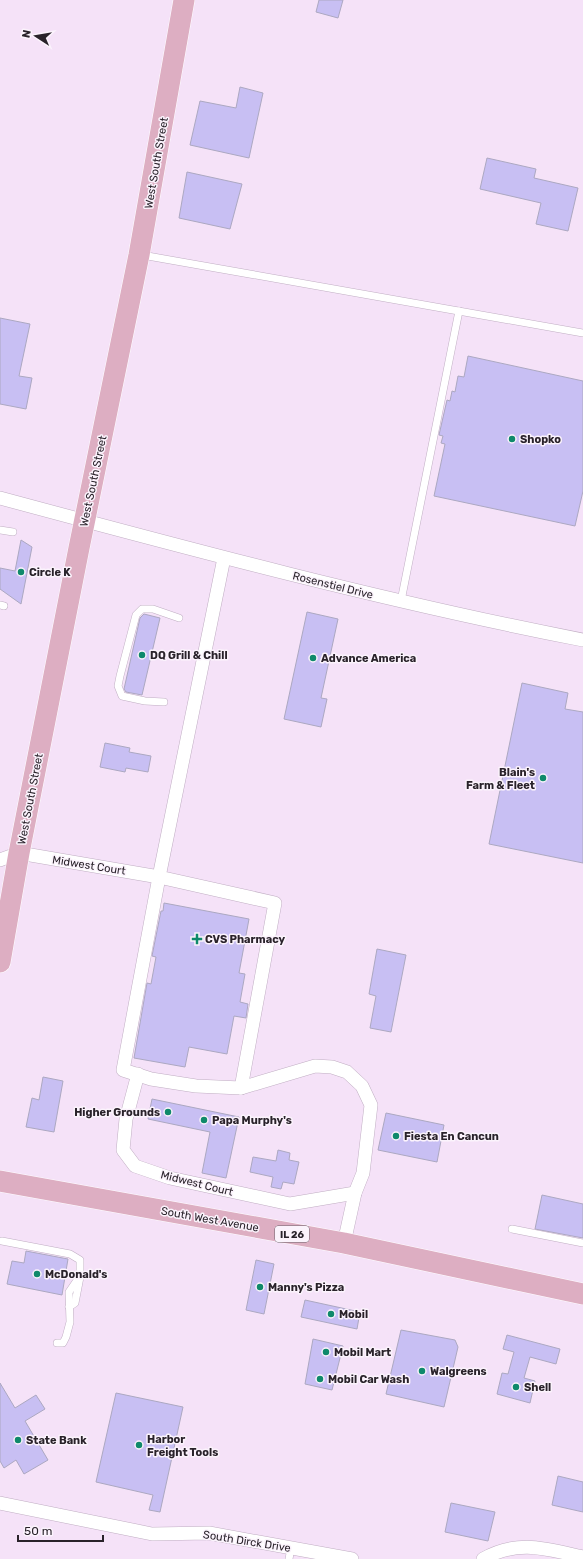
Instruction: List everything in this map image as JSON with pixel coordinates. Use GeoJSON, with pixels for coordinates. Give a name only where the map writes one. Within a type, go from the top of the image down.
{"type":"FeatureCollection","features":[{"type":"Feature","properties":{"kind":"main road","name":"West South Street"},"geometry":{"type":"LineString","coordinates":[[0,962],[10,857],[84,521],[139,255],[184,0]]}},
{"type":"Feature","properties":{"kind":"main road","name":"South West Avenue"},"geometry":{"type":"LineString","coordinates":[[0,1181],[344,1243],[583,1294]]}},
{"type":"Feature","properties":{"kind":"street","name":"Rosenstiel Drive"},"geometry":{"type":"LineString","coordinates":[[0,498],[224,558],[500,624],[583,640]]}},
{"type":"Feature","properties":{"kind":"street"},"geometry":{"type":"LineString","coordinates":[[224,558],[159,876],[122,1070],[151,1079],[196,1086],[240,1088],[315,1066],[332,1067],[347,1072],[362,1086],[370,1105],[363,1173],[355,1194],[344,1243]]}},
{"type":"Feature","properties":{"kind":"street","name":"Midwest Court"},"geometry":{"type":"LineString","coordinates":[[10,857],[159,876],[275,903],[240,1088]]}},
{"type":"Feature","properties":{"kind":"street","name":"Midwest Court"},"geometry":{"type":"LineString","coordinates":[[138,1074],[126,1119],[123,1150],[135,1166],[176,1179],[290,1204],[355,1194]]}},
{"type":"Feature","properties":{"kind":"street","name":"South Dirck Drive"},"geometry":{"type":"LineString","coordinates":[[0,1503],[152,1534],[209,1533],[290,1554],[352,1559]]}},
{"type":"Feature","properties":{"kind":"street"},"geometry":{"type":"LineString","coordinates":[[483,1559],[496,1551],[532,1546],[583,1557]]}},
{"type":"Feature","properties":{"kind":"lane"},"geometry":{"type":"LineString","coordinates":[[139,255],[583,333]]}},
{"type":"Feature","properties":{"kind":"lane"},"geometry":{"type":"LineString","coordinates":[[401,601],[459,311]]}},
{"type":"Feature","properties":{"kind":"lane"},"geometry":{"type":"LineString","coordinates":[[0,530],[13,532]]}},
{"type":"Feature","properties":{"kind":"lane"},"geometry":{"type":"LineString","coordinates":[[164,702],[145,701],[122,696],[118,686],[138,612],[142,608],[153,609],[179,618]]}},
{"type":"Feature","properties":{"kind":"lane"},"geometry":{"type":"LineString","coordinates":[[512,1229],[583,1242]]}},
{"type":"Feature","properties":{"kind":"lane"},"geometry":{"type":"LineString","coordinates":[[2,1241],[70,1254],[80,1260],[80,1276],[69,1292],[68,1307],[70,1322],[66,1337],[63,1342],[57,1343]]}},
{"type":"Feature","properties":{"kind":"building"},"geometry":{"type":"Polygon","coordinates":[[[319,0],[343,0],[338,18],[316,12],[319,0]]]}},
{"type":"Feature","properties":{"kind":"building"},"geometry":{"type":"Polygon","coordinates":[[[240,87],[263,93],[249,158],[190,145],[200,101],[236,108],[240,87]]]}},
{"type":"Feature","properties":{"kind":"building"},"geometry":{"type":"Polygon","coordinates":[[[487,158],[536,169],[534,178],[578,188],[568,231],[536,224],[541,203],[480,189],[487,158]]]}},
{"type":"Feature","properties":{"kind":"building"},"geometry":{"type":"Polygon","coordinates":[[[187,172],[242,184],[230,229],[179,218],[187,172]]]}},
{"type":"Feature","properties":{"kind":"building"},"geometry":{"type":"Polygon","coordinates":[[[0,318],[30,324],[19,376],[32,378],[26,409],[0,404],[0,318]]]}},
{"type":"Feature","properties":{"kind":"building","name":"Shopko"},"geometry":{"type":"Polygon","coordinates":[[[468,356],[583,381],[583,491],[575,526],[434,496],[445,444],[441,443],[443,436],[439,435],[447,400],[450,401],[452,391],[455,392],[458,376],[464,377],[468,356]]]}},
{"type":"Feature","properties":{"kind":"building","name":"Circle K"},"geometry":{"type":"Polygon","coordinates":[[[21,540],[32,547],[21,604],[0,589],[0,568],[15,571],[21,540]]]}},
{"type":"Feature","properties":{"kind":"building","name":"Advance America"},"geometry":{"type":"Polygon","coordinates":[[[307,612],[338,619],[321,698],[327,699],[321,727],[284,719],[307,612]]]}},
{"type":"Feature","properties":{"kind":"building","name":"DQ Grill & Chill"},"geometry":{"type":"Polygon","coordinates":[[[144,614],[160,618],[142,695],[126,692],[124,689],[140,618],[144,614]]]}},
{"type":"Feature","properties":{"kind":"building","name":"Blain's Farm & Fleet"},"geometry":{"type":"Polygon","coordinates":[[[522,683],[568,693],[565,709],[583,712],[583,863],[489,844],[522,683]]]}},
{"type":"Feature","properties":{"kind":"building"},"geometry":{"type":"Polygon","coordinates":[[[105,743],[130,748],[129,752],[151,756],[148,772],[126,768],[125,772],[100,767],[105,743]]]}},
{"type":"Feature","properties":{"kind":"building"},"geometry":{"type":"Polygon","coordinates":[[[164,903],[249,919],[239,973],[245,974],[240,1002],[248,1004],[246,1018],[234,1016],[227,1054],[189,1047],[185,1067],[134,1058],[147,983],[151,984],[156,957],[152,956],[164,903]]]}},
{"type":"Feature","properties":{"kind":"building"},"geometry":{"type":"Polygon","coordinates":[[[377,949],[406,955],[391,1032],[370,1028],[376,996],[369,994],[377,949]]]}},
{"type":"Feature","properties":{"kind":"building"},"geometry":{"type":"Polygon","coordinates":[[[43,1077],[63,1081],[54,1132],[26,1127],[32,1098],[39,1100],[43,1077]]]}},
{"type":"Feature","properties":{"kind":"building"},"geometry":{"type":"Polygon","coordinates":[[[152,1099],[239,1117],[226,1178],[202,1173],[210,1132],[148,1119],[152,1099]]]}},
{"type":"Feature","properties":{"kind":"building"},"geometry":{"type":"Polygon","coordinates":[[[386,1113],[444,1125],[437,1162],[378,1150],[386,1113]]]}},
{"type":"Feature","properties":{"kind":"building"},"geometry":{"type":"Polygon","coordinates":[[[278,1150],[290,1153],[289,1160],[299,1162],[294,1184],[283,1182],[281,1189],[271,1187],[273,1177],[250,1172],[253,1157],[276,1161],[278,1150]]]}},
{"type":"Feature","properties":{"kind":"building"},"geometry":{"type":"Polygon","coordinates":[[[542,1195],[583,1204],[583,1238],[535,1229],[542,1195]]]}},
{"type":"Feature","properties":{"kind":"building","name":"McDonald's"},"geometry":{"type":"Polygon","coordinates":[[[26,1251],[68,1259],[62,1295],[7,1284],[12,1261],[24,1263],[26,1251]]]}},
{"type":"Feature","properties":{"kind":"building","name":"Manny's Pizza"},"geometry":{"type":"Polygon","coordinates":[[[256,1260],[274,1264],[264,1314],[246,1310],[256,1260]]]}},
{"type":"Feature","properties":{"kind":"building","name":"Mobil"},"geometry":{"type":"Polygon","coordinates":[[[305,1300],[360,1312],[357,1329],[301,1317],[305,1300]]]}},
{"type":"Feature","properties":{"kind":"building","name":"Walgreens"},"geometry":{"type":"Polygon","coordinates":[[[401,1330],[455,1340],[458,1347],[444,1407],[386,1394],[401,1330]]]}},
{"type":"Feature","properties":{"kind":"building","name":"Shell"},"geometry":{"type":"Polygon","coordinates":[[[507,1335],[560,1349],[556,1364],[530,1357],[524,1378],[535,1381],[530,1403],[497,1394],[502,1373],[508,1374],[514,1352],[503,1349],[507,1335]]]}},
{"type":"Feature","properties":{"kind":"building"},"geometry":{"type":"Polygon","coordinates":[[[313,1339],[343,1346],[332,1390],[305,1384],[313,1339]]]}},
{"type":"Feature","properties":{"kind":"building","name":"State Bank"},"geometry":{"type":"Polygon","coordinates":[[[0,1383],[15,1408],[36,1395],[45,1409],[25,1421],[48,1460],[24,1474],[16,1460],[4,1468],[0,1461],[0,1383]]]}},
{"type":"Feature","properties":{"kind":"building","name":"Harbor Freight Tools"},"geometry":{"type":"Polygon","coordinates":[[[116,1393],[183,1407],[160,1512],[149,1510],[153,1495],[96,1482],[116,1393]]]}},
{"type":"Feature","properties":{"kind":"building"},"geometry":{"type":"Polygon","coordinates":[[[558,1476],[583,1482],[583,1512],[552,1505],[558,1476]]]}},
{"type":"Feature","properties":{"kind":"building"},"geometry":{"type":"Polygon","coordinates":[[[451,1503],[495,1512],[488,1541],[445,1532],[451,1503]]]}},
{"type":"Feature","properties":{"kind":"place","name":"Shopko"},"geometry":{"type":"Point","coordinates":[512,439]}},
{"type":"Feature","properties":{"kind":"place","name":"Circle K"},"geometry":{"type":"Point","coordinates":[21,572]}},
{"type":"Feature","properties":{"kind":"place","name":"DQ Grill & Chill"},"geometry":{"type":"Point","coordinates":[142,655]}},
{"type":"Feature","properties":{"kind":"place","name":"Advance America"},"geometry":{"type":"Point","coordinates":[313,658]}},
{"type":"Feature","properties":{"kind":"place","name":"Blain's Farm & Fleet"},"geometry":{"type":"Point","coordinates":[543,778]}},
{"type":"Feature","properties":{"kind":"place","name":"CVS Pharmacy"},"geometry":{"type":"Point","coordinates":[197,939]}},
{"type":"Feature","properties":{"kind":"place","name":"Higher Grounds"},"geometry":{"type":"Point","coordinates":[168,1112]}},
{"type":"Feature","properties":{"kind":"place","name":"Papa Murphy's"},"geometry":{"type":"Point","coordinates":[204,1120]}},
{"type":"Feature","properties":{"kind":"place","name":"Fiesta En Cancun"},"geometry":{"type":"Point","coordinates":[396,1136]}},
{"type":"Feature","properties":{"kind":"place","name":"McDonald's"},"geometry":{"type":"Point","coordinates":[37,1274]}},
{"type":"Feature","properties":{"kind":"place","name":"Manny's Pizza"},"geometry":{"type":"Point","coordinates":[260,1287]}},
{"type":"Feature","properties":{"kind":"place","name":"Mobil"},"geometry":{"type":"Point","coordinates":[331,1314]}},
{"type":"Feature","properties":{"kind":"place","name":"Mobil Mart"},"geometry":{"type":"Point","coordinates":[326,1352]}},
{"type":"Feature","properties":{"kind":"place","name":"Walgreens"},"geometry":{"type":"Point","coordinates":[422,1371]}},
{"type":"Feature","properties":{"kind":"place","name":"Mobil Car Wash"},"geometry":{"type":"Point","coordinates":[320,1379]}},
{"type":"Feature","properties":{"kind":"place","name":"Shell"},"geometry":{"type":"Point","coordinates":[516,1387]}},
{"type":"Feature","properties":{"kind":"place","name":"State Bank"},"geometry":{"type":"Point","coordinates":[18,1440]}},
{"type":"Feature","properties":{"kind":"place","name":"Harbor Freight Tools"},"geometry":{"type":"Point","coordinates":[139,1445]}}]}
